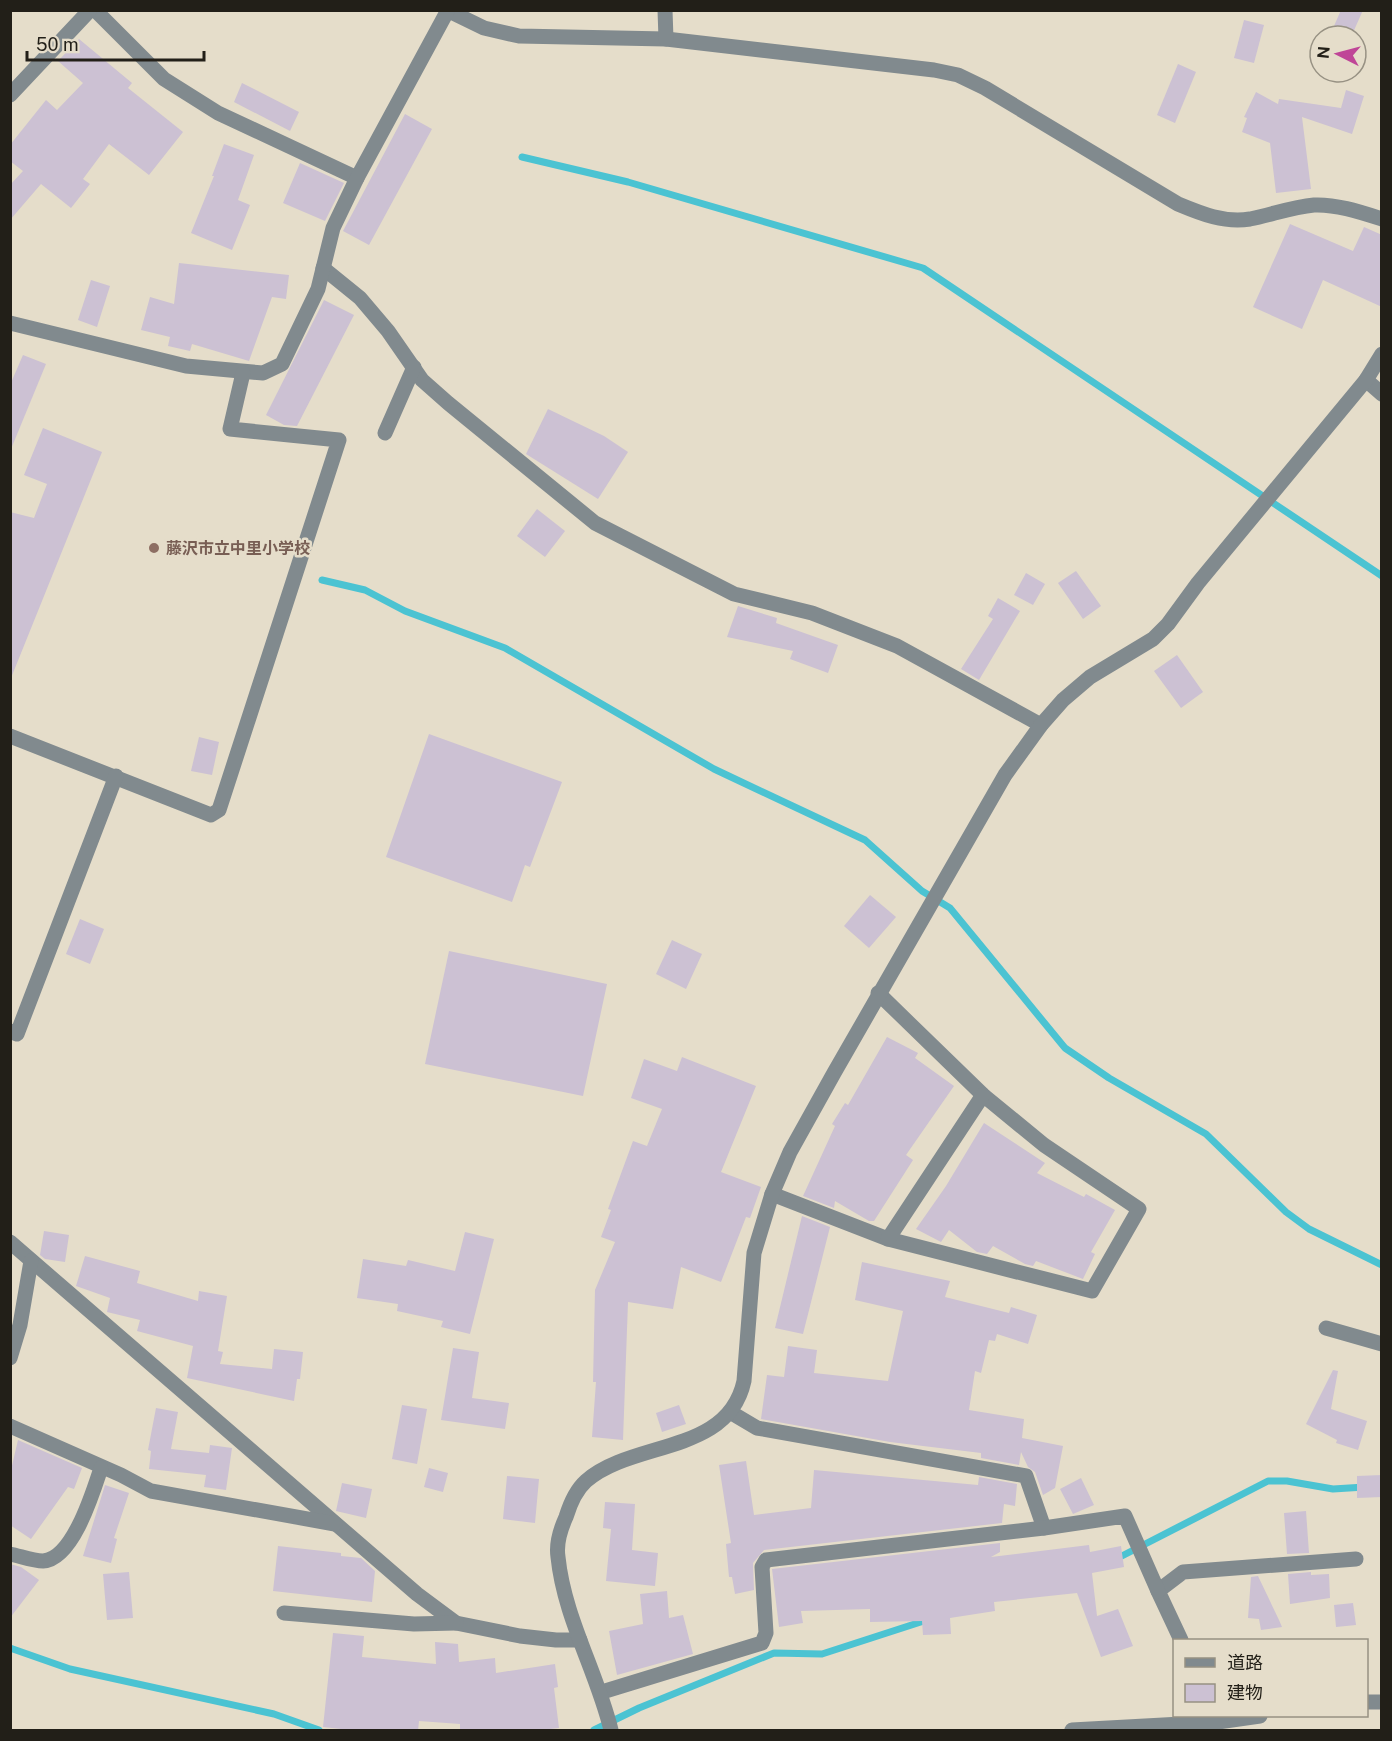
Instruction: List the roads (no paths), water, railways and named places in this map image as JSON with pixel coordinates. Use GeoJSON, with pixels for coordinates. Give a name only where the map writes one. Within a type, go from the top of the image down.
{"type":"FeatureCollection","features":[{"type":"Feature","properties":{"kind":"street"},"geometry":{"type":"LineString","coordinates":[[10,95],[90,10]]}},
{"type":"Feature","properties":{"kind":"street"},"geometry":{"type":"LineString","coordinates":[[95,10],[164,79],[218,113],[357,178]]}},
{"type":"Feature","properties":{"kind":"street"},"geometry":{"type":"LineString","coordinates":[[665,10],[666,39]]}},
{"type":"Feature","properties":{"kind":"street"},"geometry":{"type":"LineString","coordinates":[[10,323],[186,366],[262,373],[282,364],[305,319],[323,268],[333,228],[357,178],[448,11],[484,28],[519,36],[666,39],[958,75],[985,88],[1178,204],[1207,216],[1229,220],[1250,219],[1315,205],[1346,208],[1382,219]]}},
{"type":"Feature","properties":{"kind":"street"},"geometry":{"type":"LineString","coordinates":[[323,268],[360,298],[422,380],[596,523],[734,594],[812,613],[897,646],[1041,725]]}},
{"type":"Feature","properties":{"kind":"street"},"geometry":{"type":"LineString","coordinates":[[610,1725],[602,1692],[580,1640],[564,1591],[557,1554],[562,1526],[571,1501],[585,1482],[607,1467],[708,1431],[730,1412],[741,1395],[744,1381],[754,1253],[772,1194],[790,1152],[878,993],[1005,775],[1041,725],[1089,677],[1153,639],[1366,380],[1382,354]]}},
{"type":"Feature","properties":{"kind":"street"},"geometry":{"type":"LineString","coordinates":[[385,433],[414,367]]}},
{"type":"Feature","properties":{"kind":"street"},"geometry":{"type":"LineString","coordinates":[[10,736],[211,815],[219,810],[339,440],[230,429],[243,373]]}},
{"type":"Feature","properties":{"kind":"street"},"geometry":{"type":"LineString","coordinates":[[1366,380],[1382,394]]}},
{"type":"Feature","properties":{"kind":"street"},"geometry":{"type":"LineString","coordinates":[[10,1031],[17,1034],[116,776]]}},
{"type":"Feature","properties":{"kind":"street"},"geometry":{"type":"LineString","coordinates":[[772,1194],[888,1239],[1092,1292],[1139,1209],[1044,1145],[983,1095],[878,993]]}},
{"type":"Feature","properties":{"kind":"street"},"geometry":{"type":"LineString","coordinates":[[888,1239],[983,1095]]}},
{"type":"Feature","properties":{"kind":"street"},"geometry":{"type":"LineString","coordinates":[[10,1242],[336,1525],[456,1623]]}},
{"type":"Feature","properties":{"kind":"street"},"geometry":{"type":"LineString","coordinates":[[10,1358],[20,1325],[31,1261]]}},
{"type":"Feature","properties":{"kind":"street"},"geometry":{"type":"LineString","coordinates":[[1326,1328],[1382,1344]]}},
{"type":"Feature","properties":{"kind":"street"},"geometry":{"type":"LineString","coordinates":[[730,1412],[757,1428],[1026,1476],[1044,1528]]}},
{"type":"Feature","properties":{"kind":"street"},"geometry":{"type":"LineString","coordinates":[[10,1426],[121,1475],[151,1491],[336,1525]]}},
{"type":"Feature","properties":{"kind":"street"},"geometry":{"type":"LineString","coordinates":[[10,1554],[43,1561],[59,1556],[84,1515],[101,1468]]}},
{"type":"Feature","properties":{"kind":"street"},"geometry":{"type":"LineString","coordinates":[[602,1692],[762,1643],[766,1633],[762,1567],[766,1560],[1044,1528],[1125,1516],[1180,1639]]}},
{"type":"Feature","properties":{"kind":"street"},"geometry":{"type":"LineString","coordinates":[[1158,1591],[1183,1572],[1356,1559]]}},
{"type":"Feature","properties":{"kind":"street"},"geometry":{"type":"LineString","coordinates":[[284,1613],[414,1624],[456,1623],[556,1640],[580,1640]]}},
{"type":"Feature","properties":{"kind":"street"},"geometry":{"type":"LineString","coordinates":[[1072,1731],[1245,1717]]}},
{"type":"Feature","properties":{"kind":"waterway"},"geometry":{"type":"LineString","coordinates":[[522,157],[628,182],[923,268],[1382,576]]}},
{"type":"Feature","properties":{"kind":"waterway"},"geometry":{"type":"LineString","coordinates":[[322,580],[365,590],[405,611],[505,648],[714,769],[865,840],[922,891],[950,908],[1065,1048],[1109,1078],[1206,1134],[1286,1212],[1309,1229],[1382,1265]]}},
{"type":"Feature","properties":{"kind":"waterway"},"geometry":{"type":"LineString","coordinates":[[1116,1559],[1268,1481],[1287,1481],[1333,1489],[1365,1487]]}},
{"type":"Feature","properties":{"kind":"waterway"},"geometry":{"type":"LineString","coordinates":[[594,1730],[639,1708],[774,1653],[822,1654],[930,1619]]}},
{"type":"Feature","properties":{"kind":"waterway"},"geometry":{"type":"LineString","coordinates":[[10,1648],[70,1669],[274,1714],[319,1730]]}},
{"type":"Feature","properties":{"kind":"place","name":"藤沢市立中里小学校"},"geometry":{"type":"Point","coordinates":[154,548]}}]}
